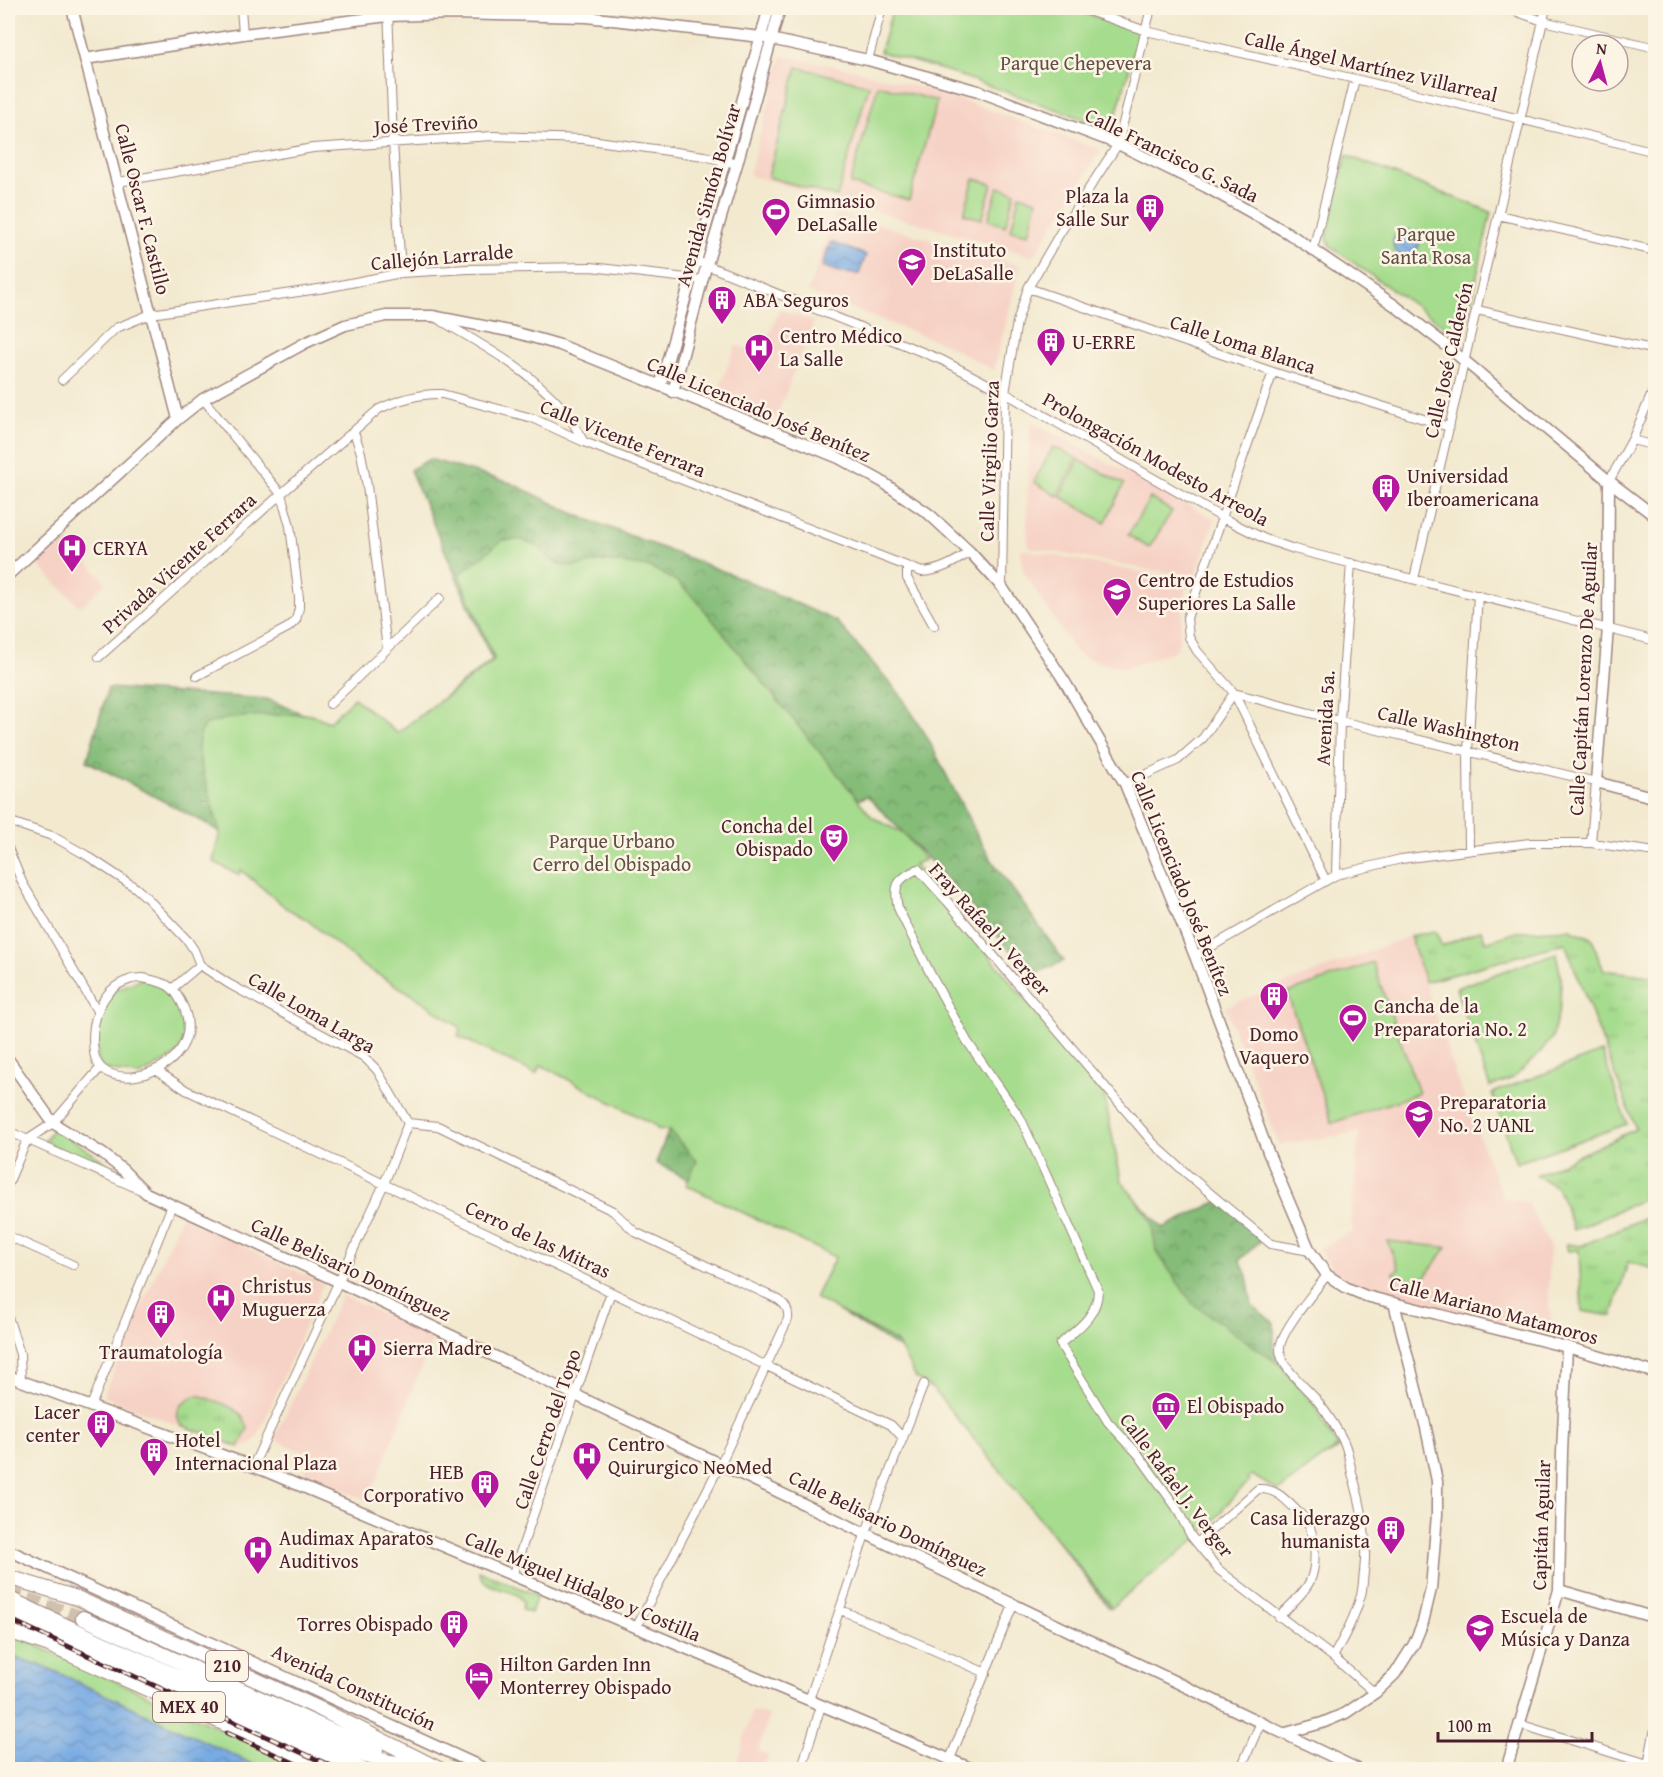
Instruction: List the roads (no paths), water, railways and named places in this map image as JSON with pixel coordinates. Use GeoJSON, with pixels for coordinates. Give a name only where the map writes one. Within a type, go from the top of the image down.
{"type":"FeatureCollection","features":[{"type":"Feature","properties":{"kind":"main road","name":"210"},"geometry":{"type":"LineString","coordinates":[[12,1576],[96,1606],[320,1709],[441,1770]]}},
{"type":"Feature","properties":{"kind":"main road"},"geometry":{"type":"LineString","coordinates":[[8,1598],[123,1653],[319,1737],[368,1757],[411,1767]]}},
{"type":"Feature","properties":{"kind":"main road"},"geometry":{"type":"LineString","coordinates":[[8,1608],[200,1699],[363,1770]]}},
{"type":"Feature","properties":{"kind":"main road","name":"MEX 40"},"geometry":{"type":"LineString","coordinates":[[82,1618],[411,1767]]}},
{"type":"Feature","properties":{"kind":"main road","name":"MEX 40"},"geometry":{"type":"LineString","coordinates":[[8,1631],[49,1645],[328,1770]]}},
{"type":"Feature","properties":{"kind":"street","name":"Calle Oscar F. Castillo"},"geometry":{"type":"LineString","coordinates":[[72,8],[178,419]]}},
{"type":"Feature","properties":{"kind":"street"},"geometry":{"type":"LineString","coordinates":[[241,8],[243,34]]}},
{"type":"Feature","properties":{"kind":"street","name":"Avenida Simón Bolívar"},"geometry":{"type":"LineString","coordinates":[[660,386],[696,280],[706,264],[737,164],[766,38],[769,8]]}},
{"type":"Feature","properties":{"kind":"street","name":"Avenida Simón Bolívar"},"geometry":{"type":"LineString","coordinates":[[673,392],[696,280],[695,261],[724,160],[766,38],[780,8]]}},
{"type":"Feature","properties":{"kind":"street"},"geometry":{"type":"LineString","coordinates":[[868,60],[882,8]]}},
{"type":"Feature","properties":{"kind":"street","name":"Calle Ángel Martínez Villarreal"},"geometry":{"type":"LineString","coordinates":[[1080,8],[1146,31],[1656,152]]}},
{"type":"Feature","properties":{"kind":"street","name":"Calle Virgilio Garza"},"geometry":{"type":"LineString","coordinates":[[1002,587],[1005,393],[1017,322],[1029,288],[1060,233],[1118,144],[1151,8]]}},
{"type":"Feature","properties":{"kind":"street"},"geometry":{"type":"LineString","coordinates":[[1506,8],[1544,21],[1656,48]]}},
{"type":"Feature","properties":{"kind":"street","name":"Calle José Calderón"},"geometry":{"type":"LineString","coordinates":[[1414,579],[1546,8]]}},
{"type":"Feature","properties":{"kind":"street","name":"Calle Francisco G. Sada"},"geometry":{"type":"LineString","coordinates":[[86,59],[388,12],[588,17],[766,38],[868,60],[978,91],[1118,144],[1221,195],[1313,250],[1394,305],[1656,517]]}},
{"type":"Feature","properties":{"kind":"street"},"geometry":{"type":"LineString","coordinates":[[388,12],[401,273]]}},
{"type":"Feature","properties":{"kind":"street"},"geometry":{"type":"LineString","coordinates":[[1313,250],[1355,79]]}},
{"type":"Feature","properties":{"kind":"street","name":"José Treviño"},"geometry":{"type":"LineString","coordinates":[[117,182],[313,148],[492,136],[583,139],[724,160],[737,164]]}},
{"type":"Feature","properties":{"kind":"street"},"geometry":{"type":"LineString","coordinates":[[1498,215],[1656,251]]}},
{"type":"Feature","properties":{"kind":"street","name":"Prolongación Modesto Arreola"},"geometry":{"type":"LineString","coordinates":[[695,261],[918,350],[1005,393],[1221,517],[1265,539],[1294,549],[1656,641]]}},
{"type":"Feature","properties":{"kind":"street","name":"Callejón Larralde"},"geometry":{"type":"LineString","coordinates":[[62,380],[116,328],[151,314],[326,288],[401,273],[468,269],[591,267],[696,280]]}},
{"type":"Feature","properties":{"kind":"street","name":"Calle Loma Blanca"},"geometry":{"type":"LineString","coordinates":[[1029,288],[1273,372],[1449,428]]}},
{"type":"Feature","properties":{"kind":"street"},"geometry":{"type":"LineString","coordinates":[[1477,310],[1656,350]]}},
{"type":"Feature","properties":{"kind":"street","name":"Calle Licenciado José Benítez"},"geometry":{"type":"LineString","coordinates":[[8,575],[178,419],[203,399],[305,343],[345,324],[386,316],[432,316],[514,332],[560,345],[839,458],[881,481],[929,514],[970,552],[1002,587],[1065,682],[1125,784],[1195,956],[1268,1152],[1310,1251],[1327,1275]]}},
{"type":"Feature","properties":{"kind":"street"},"geometry":{"type":"LineString","coordinates":[[432,316],[492,350],[543,387],[566,412],[584,442]]}},
{"type":"Feature","properties":{"kind":"street"},"geometry":{"type":"LineString","coordinates":[[1273,372],[1187,618],[1189,637],[1197,651],[1234,693],[1326,881]]}},
{"type":"Feature","properties":{"kind":"street","name":"Calle Capitán Lorenzo De Aguilar"},"geometry":{"type":"LineString","coordinates":[[1591,843],[1608,628],[1609,481],[1632,440],[1656,384]]}},
{"type":"Feature","properties":{"kind":"street","name":"Calle Vicente Ferrara"},"geometry":{"type":"LineString","coordinates":[[281,494],[380,409],[397,400],[432,393],[532,418],[584,442],[922,572],[930,572],[954,562],[970,552]]}},
{"type":"Feature","properties":{"kind":"street"},"geometry":{"type":"LineString","coordinates":[[197,676],[289,627],[296,620],[299,608],[290,526],[281,494],[203,399]]}},
{"type":"Feature","properties":{"kind":"street"},"geometry":{"type":"LineString","coordinates":[[354,432],[361,453],[367,486],[387,649]]}},
{"type":"Feature","properties":{"kind":"street"},"geometry":{"type":"LineString","coordinates":[[1632,440],[1656,446]]}},
{"type":"Feature","properties":{"kind":"street","name":"Privada Vicente Ferrara"},"geometry":{"type":"LineString","coordinates":[[99,657],[281,494]]}},
{"type":"Feature","properties":{"kind":"street"},"geometry":{"type":"LineString","coordinates":[[1609,509],[1623,502],[1638,503]]}},
{"type":"Feature","properties":{"kind":"street","name":"Avenida 5a."},"geometry":{"type":"LineString","coordinates":[[1336,875],[1340,721],[1351,563]]}},
{"type":"Feature","properties":{"kind":"street"},"geometry":{"type":"LineString","coordinates":[[907,567],[907,578],[934,626]]}},
{"type":"Feature","properties":{"kind":"street"},"geometry":{"type":"LineString","coordinates":[[1469,849],[1468,751],[1478,595]]}},
{"type":"Feature","properties":{"kind":"street"},"geometry":{"type":"LineString","coordinates":[[330,704],[440,598]]}},
{"type":"Feature","properties":{"kind":"street"},"geometry":{"type":"LineString","coordinates":[[1125,784],[1178,760],[1203,738],[1234,693]]}},
{"type":"Feature","properties":{"kind":"street","name":"Calle Washington"},"geometry":{"type":"LineString","coordinates":[[1234,693],[1656,798]]}},
{"type":"Feature","properties":{"kind":"street","name":"Calle Loma Larga"},"geometry":{"type":"LineString","coordinates":[[8,821],[52,836],[136,888],[188,940],[200,965],[229,984],[364,1057],[377,1070],[408,1124]]}},
{"type":"Feature","properties":{"kind":"street"},"geometry":{"type":"LineString","coordinates":[[1195,956],[1336,875],[1401,859],[1530,843],[1591,843],[1656,852]]}},
{"type":"Feature","properties":{"kind":"street"},"geometry":{"type":"LineString","coordinates":[[8,848],[22,882],[97,1011]]}},
{"type":"Feature","properties":{"kind":"street","name":"Fray Rafael J. Verger"},"geometry":{"type":"LineString","coordinates":[[1060,1344],[1093,1312],[1098,1299],[1098,1290],[1021,1119],[967,1041],[898,908],[895,896],[900,879],[918,869],[1154,1144],[1271,1244],[1310,1251]]}},
{"type":"Feature","properties":{"kind":"street"},"geometry":{"type":"LineString","coordinates":[[173,988],[200,965]]}},
{"type":"Feature","properties":{"kind":"street"},"geometry":{"type":"LineString","coordinates":[[143,978],[161,982],[173,988],[186,1013],[188,1025],[186,1040],[179,1054],[166,1065],[139,1076],[117,1075],[100,1068],[95,1060],[93,1030],[97,1011],[109,993],[118,985],[129,980],[143,978]]}},
{"type":"Feature","properties":{"kind":"street"},"geometry":{"type":"LineString","coordinates":[[8,1059],[53,1123],[103,1154],[146,1192]]}},
{"type":"Feature","properties":{"kind":"street"},"geometry":{"type":"LineString","coordinates":[[8,1184],[27,1140],[53,1123],[100,1068]]}},
{"type":"Feature","properties":{"kind":"street","name":"Cerro de las Mitras"},"geometry":{"type":"LineString","coordinates":[[156,1070],[186,1090],[891,1425],[903,1438]]}},
{"type":"Feature","properties":{"kind":"street"},"geometry":{"type":"LineString","coordinates":[[253,1466],[384,1184],[408,1124],[438,1126],[613,1211],[635,1232],[779,1300],[787,1307],[788,1319],[721,1464],[636,1628]]}},
{"type":"Feature","properties":{"kind":"street","name":"Calle Belisario Domínguez"},"geometry":{"type":"LineString","coordinates":[[8,1131],[339,1282],[1360,1770]]}},
{"type":"Feature","properties":{"kind":"street"},"geometry":{"type":"LineString","coordinates":[[91,1406],[172,1205]]}},
{"type":"Feature","properties":{"kind":"street"},"geometry":{"type":"LineString","coordinates":[[8,1236],[73,1265]]}},
{"type":"Feature","properties":{"kind":"street"},"geometry":{"type":"LineString","coordinates":[[1327,1275],[1290,1326],[1280,1345],[1284,1361],[1294,1376],[1318,1401],[1344,1443],[1361,1503],[1365,1532],[1362,1593],[1349,1628],[1333,1657]]}},
{"type":"Feature","properties":{"kind":"street","name":"Calle Mariano Matamoros"},"geometry":{"type":"LineString","coordinates":[[1327,1275],[1347,1288],[1366,1296],[1567,1347],[1656,1373]]}},
{"type":"Feature","properties":{"kind":"street","name":"Calle Cerro del Topo"},"geometry":{"type":"LineString","coordinates":[[512,1576],[611,1292]]}},
{"type":"Feature","properties":{"kind":"street"},"geometry":{"type":"LineString","coordinates":[[1286,1733],[1322,1723],[1346,1713],[1375,1693],[1395,1674],[1414,1644],[1423,1622],[1431,1589],[1437,1514],[1437,1481],[1433,1455],[1394,1303]]}},
{"type":"Feature","properties":{"kind":"street"},"geometry":{"type":"LineString","coordinates":[[8,1317],[20,1354],[21,1380]]}},
{"type":"Feature","properties":{"kind":"street","name":"Calle Rafael J. Verger"},"geometry":{"type":"LineString","coordinates":[[1060,1344],[1108,1422],[1138,1454],[1176,1507],[1197,1544],[1219,1570],[1333,1657],[1375,1693]]}},
{"type":"Feature","properties":{"kind":"street","name":"Capitán Aguilar"},"geometry":{"type":"LineString","coordinates":[[1506,1770],[1559,1590],[1567,1347]]}},
{"type":"Feature","properties":{"kind":"street","name":"Calle Miguel Hidalgo y Costilla"},"geometry":{"type":"LineString","coordinates":[[8,1376],[253,1466],[975,1770]]}},
{"type":"Feature","properties":{"kind":"street"},"geometry":{"type":"LineString","coordinates":[[809,1700],[866,1532],[924,1384]]}},
{"type":"Feature","properties":{"kind":"street"},"geometry":{"type":"LineString","coordinates":[[1197,1544],[1258,1489],[1265,1488],[1281,1494],[1307,1520],[1313,1538],[1314,1564],[1309,1583],[1279,1617]]}},
{"type":"Feature","properties":{"kind":"street","name":"Avenida Constitución"},"geometry":{"type":"LineString","coordinates":[[8,1550],[488,1770]]}},
{"type":"Feature","properties":{"kind":"street"},"geometry":{"type":"LineString","coordinates":[[1559,1590],[1656,1618]]}},
{"type":"Feature","properties":{"kind":"street"},"geometry":{"type":"LineString","coordinates":[[950,1759],[1014,1603]]}},
{"type":"Feature","properties":{"kind":"street"},"geometry":{"type":"LineString","coordinates":[[841,1610],[986,1673]]}},
{"type":"Feature","properties":{"kind":"street"},"geometry":{"type":"LineString","coordinates":[[801,1770],[821,1706]]}},
{"type":"Feature","properties":{"kind":"street"},"geometry":{"type":"LineString","coordinates":[[1240,1770],[1261,1722]]}},
{"type":"Feature","properties":{"kind":"street"},"geometry":{"type":"LineString","coordinates":[[1519,1724],[1648,1767],[1656,1723]]}},
{"type":"Feature","properties":{"kind":"water"},"geometry":{"type":"Polygon","coordinates":[[[1406,230],[1415,234],[1419,243],[1415,252],[1406,256],[1397,252],[1393,243],[1397,234],[1406,230]]]}},
{"type":"Feature","properties":{"kind":"water"},"geometry":{"type":"Polygon","coordinates":[[[831,242],[866,255],[859,274],[842,273],[822,266],[831,242]]]}},
{"type":"Feature","properties":{"kind":"water"},"geometry":{"type":"Polygon","coordinates":[[[8,1655],[48,1668],[263,1769],[8,1769],[8,1655]]]}},
{"type":"Feature","properties":{"kind":"tunnel"},"geometry":{"type":"LineString","coordinates":[[8,1593],[83,1618]]}},
{"type":"Feature","properties":{"kind":"railway"},"geometry":{"type":"LineString","coordinates":[[8,1619],[340,1770]]}},
{"type":"Feature","properties":{"kind":"railway"},"geometry":{"type":"LineString","coordinates":[[227,1733],[310,1770]]}},
{"type":"Feature","properties":{"kind":"place","name":"Plaza la Salle Sur"},"geometry":{"type":"Point","coordinates":[1150,234]}},
{"type":"Feature","properties":{"kind":"place","name":"Gimnasio DeLaSalle"},"geometry":{"type":"Point","coordinates":[776,238]}},
{"type":"Feature","properties":{"kind":"place","name":"Instituto DeLaSalle"},"geometry":{"type":"Point","coordinates":[912,288]}},
{"type":"Feature","properties":{"kind":"place","name":"ABA Seguros"},"geometry":{"type":"Point","coordinates":[722,326]}},
{"type":"Feature","properties":{"kind":"place","name":"U-ERRE"},"geometry":{"type":"Point","coordinates":[1051,368]}},
{"type":"Feature","properties":{"kind":"place","name":"Centro Médico La Salle"},"geometry":{"type":"Point","coordinates":[759,374]}},
{"type":"Feature","properties":{"kind":"place","name":"Universidad Iberoamericana"},"geometry":{"type":"Point","coordinates":[1386,514]}},
{"type":"Feature","properties":{"kind":"place","name":"CERYA"},"geometry":{"type":"Point","coordinates":[72,574]}},
{"type":"Feature","properties":{"kind":"place","name":"Centro de Estudios Superiores La Salle"},"geometry":{"type":"Point","coordinates":[1117,618]}},
{"type":"Feature","properties":{"kind":"place","name":"Concha del Obispado"},"geometry":{"type":"Point","coordinates":[834,864]}},
{"type":"Feature","properties":{"kind":"place","name":"Domo Vaquero"},"geometry":{"type":"Point","coordinates":[1274,1022]}},
{"type":"Feature","properties":{"kind":"place","name":"Cancha de la Preparatoria No. 2"},"geometry":{"type":"Point","coordinates":[1353,1044]}},
{"type":"Feature","properties":{"kind":"place","name":"Preparatoria No. 2 UANL"},"geometry":{"type":"Point","coordinates":[1419,1140]}},
{"type":"Feature","properties":{"kind":"place","name":"Christus Muguerza"},"geometry":{"type":"Point","coordinates":[221,1324]}},
{"type":"Feature","properties":{"kind":"place","name":"Traumatología"},"geometry":{"type":"Point","coordinates":[161,1340]}},
{"type":"Feature","properties":{"kind":"place","name":"Sierra Madre"},"geometry":{"type":"Point","coordinates":[362,1374]}},
{"type":"Feature","properties":{"kind":"place","name":"El Obispado"},"geometry":{"type":"Point","coordinates":[1166,1432]}},
{"type":"Feature","properties":{"kind":"place","name":"Lacer center"},"geometry":{"type":"Point","coordinates":[101,1450]}},
{"type":"Feature","properties":{"kind":"place","name":"Hotel Internacional Plaza"},"geometry":{"type":"Point","coordinates":[154,1478]}},
{"type":"Feature","properties":{"kind":"place","name":"Centro Quirurgico NeoMed"},"geometry":{"type":"Point","coordinates":[587,1482]}},
{"type":"Feature","properties":{"kind":"place","name":"HEB Corporativo"},"geometry":{"type":"Point","coordinates":[485,1510]}},
{"type":"Feature","properties":{"kind":"place","name":"Casa liderazgo humanista"},"geometry":{"type":"Point","coordinates":[1391,1556]}},
{"type":"Feature","properties":{"kind":"place","name":"Audimax Aparatos Auditivos"},"geometry":{"type":"Point","coordinates":[258,1576]}},
{"type":"Feature","properties":{"kind":"place","name":"Torres Obispado"},"geometry":{"type":"Point","coordinates":[454,1650]}},
{"type":"Feature","properties":{"kind":"place","name":"Escuela de Música y Danza"},"geometry":{"type":"Point","coordinates":[1480,1654]}},
{"type":"Feature","properties":{"kind":"place","name":"Hilton Garden Inn Monterrey Obispado"},"geometry":{"type":"Point","coordinates":[479,1702]}},
{"type":"Feature","properties":{"kind":"park label","name":"Parque Chepevera"},"geometry":{"type":"Point","coordinates":[1076,63]}},
{"type":"Feature","properties":{"kind":"park label","name":"Parque Santa Rosa"},"geometry":{"type":"Point","coordinates":[1426,246]}},
{"type":"Feature","properties":{"kind":"park label","name":"Parque Urbano Cerro del Obispado"},"geometry":{"type":"Point","coordinates":[612,852]}}]}
